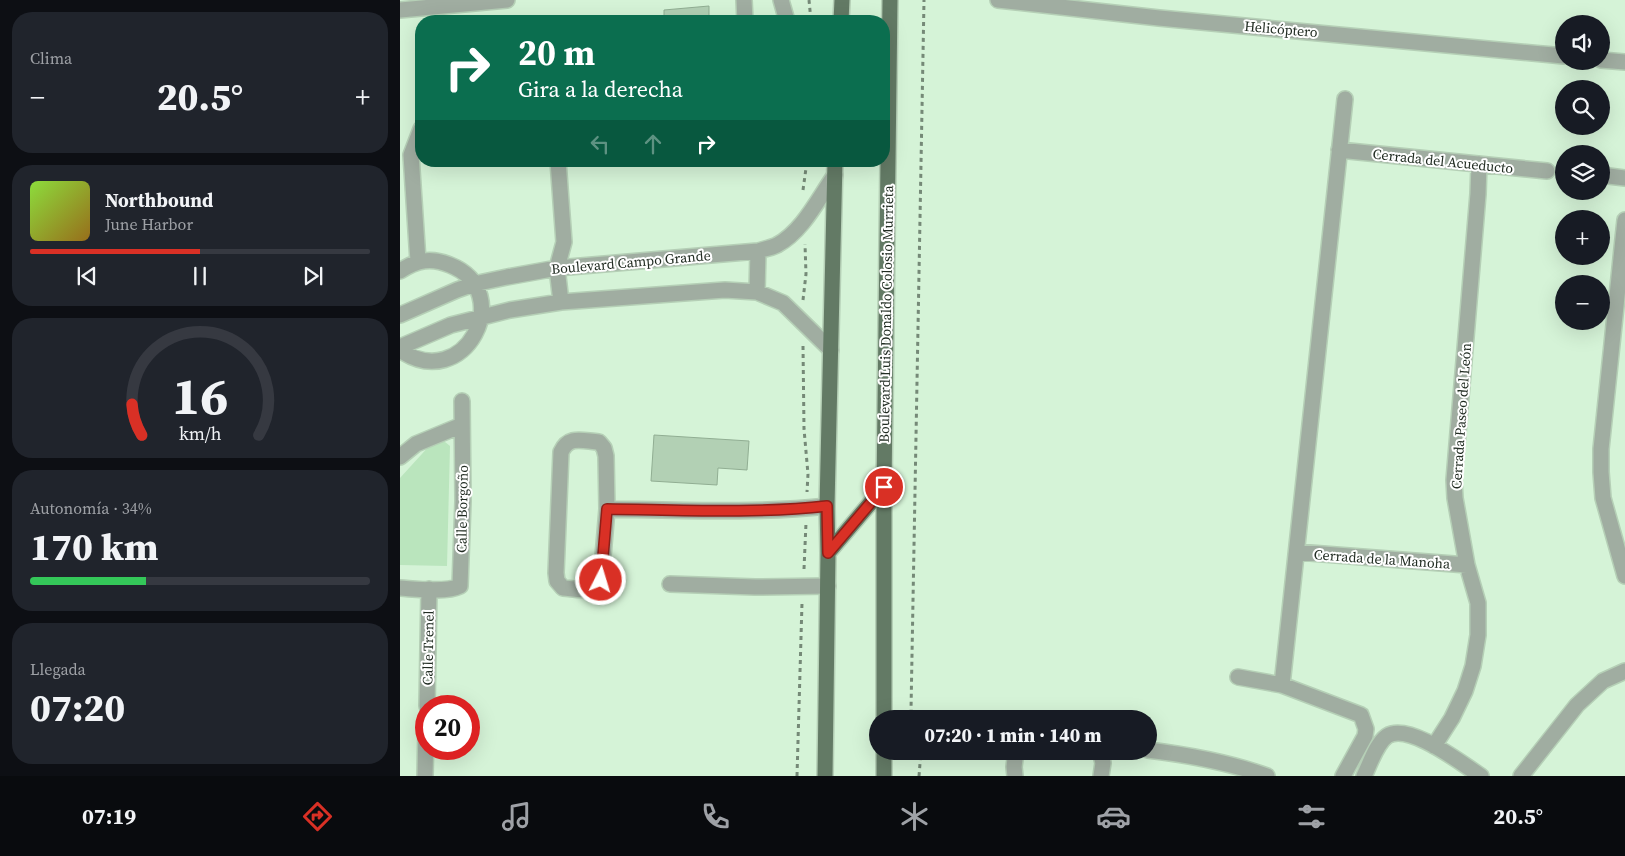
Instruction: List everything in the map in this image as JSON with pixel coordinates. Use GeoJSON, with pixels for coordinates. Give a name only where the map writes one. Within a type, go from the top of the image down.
{"type":"FeatureCollection","features":[{"type":"Feature","properties":{"kind":"main road"},"geometry":{"type":"LineString","coordinates":[[841,15],[842,0]]}},
{"type":"Feature","properties":{"kind":"main road","name":"Boulevard Luis Donaldo Colosio Murrieta"},"geometry":{"type":"LineString","coordinates":[[890,0],[890,15]]}},
{"type":"Feature","properties":{"kind":"main road","name":"Boulevard Luis Donaldo Colosio Murrieta"},"geometry":{"type":"LineString","coordinates":[[884,710],[884,487],[888,167]]}},
{"type":"Feature","properties":{"kind":"main road"},"geometry":{"type":"LineString","coordinates":[[825,776],[828,586],[827,506],[835,168]]}},
{"type":"Feature","properties":{"kind":"main road"},"geometry":{"type":"LineString","coordinates":[[828,553],[884,487]]}},
{"type":"Feature","properties":{"kind":"main road"},"geometry":{"type":"LineString","coordinates":[[884,760],[884,776]]}},
{"type":"Feature","properties":{"kind":"street"},"geometry":{"type":"LineString","coordinates":[[400,10],[507,0]]}},
{"type":"Feature","properties":{"kind":"street"},"geometry":{"type":"LineString","coordinates":[[744,0],[745,15]]}},
{"type":"Feature","properties":{"kind":"street"},"geometry":{"type":"LineString","coordinates":[[781,0],[785,15]]}},
{"type":"Feature","properties":{"kind":"street","name":"Helicóptero"},"geometry":{"type":"LineString","coordinates":[[998,0],[1159,18],[1555,55]]}},
{"type":"Feature","properties":{"kind":"street"},"geometry":{"type":"LineString","coordinates":[[1610,61],[1625,62]]}},
{"type":"Feature","properties":{"kind":"street"},"geometry":{"type":"LineString","coordinates":[[1282,685],[1345,99]]}},
{"type":"Feature","properties":{"kind":"street"},"geometry":{"type":"LineString","coordinates":[[415,145],[411,155],[418,261]]}},
{"type":"Feature","properties":{"kind":"street","name":"Cerrada del Acueducto"},"geometry":{"type":"LineString","coordinates":[[1339,150],[1547,172]]}},
{"type":"Feature","properties":{"kind":"street","name":"Cerrada Paseo del León"},"geometry":{"type":"LineString","coordinates":[[1434,746],[1452,718],[1465,691],[1473,666],[1478,635],[1478,603],[1467,565],[1454,480],[1479,164]]}},
{"type":"Feature","properties":{"kind":"street"},"geometry":{"type":"LineString","coordinates":[[558,167],[564,242],[557,268],[561,302]]}},
{"type":"Feature","properties":{"kind":"street","name":"Boulevard Campo Grande"},"geometry":{"type":"LineString","coordinates":[[400,315],[474,284],[557,268],[758,251],[776,246],[791,236],[804,221],[835,168]]}},
{"type":"Feature","properties":{"kind":"street"},"geometry":{"type":"LineString","coordinates":[[1610,176],[1625,178]]}},
{"type":"Feature","properties":{"kind":"street"},"geometry":{"type":"LineString","coordinates":[[1625,220],[1601,449],[1601,472],[1603,498],[1625,576]]}},
{"type":"Feature","properties":{"kind":"street"},"geometry":{"type":"LineString","coordinates":[[757,292],[758,251]]}},
{"type":"Feature","properties":{"kind":"street"},"geometry":{"type":"LineString","coordinates":[[400,271],[418,261],[440,260],[460,268],[474,284],[482,305],[481,316],[477,333],[472,341],[459,353],[451,357],[442,360],[424,361],[407,355],[400,349],[437,330],[481,316],[561,302],[725,290],[757,292],[783,304],[831,350]]}},
{"type":"Feature","properties":{"kind":"street","name":"Calle Borgoño"},"geometry":{"type":"LineString","coordinates":[[429,589],[460,586],[462,401]]}},
{"type":"Feature","properties":{"kind":"street"},"geometry":{"type":"LineString","coordinates":[[400,457],[416,444],[462,425]]}},
{"type":"Feature","properties":{"kind":"street"},"geometry":{"type":"LineString","coordinates":[[570,440],[598,442],[604,448],[606,456],[607,509],[601,580],[598,585],[590,590],[563,588],[557,581],[556,573],[561,452],[564,444],[570,440]]}},
{"type":"Feature","properties":{"kind":"street"},"geometry":{"type":"LineString","coordinates":[[607,509],[767,511],[827,506]]}},
{"type":"Feature","properties":{"kind":"street","name":"Cerrada de la Manoha"},"geometry":{"type":"LineString","coordinates":[[1297,552],[1467,565]]}},
{"type":"Feature","properties":{"kind":"street"},"geometry":{"type":"LineString","coordinates":[[670,584],[756,587],[828,586]]}},
{"type":"Feature","properties":{"kind":"street"},"geometry":{"type":"LineString","coordinates":[[400,588],[429,589]]}},
{"type":"Feature","properties":{"kind":"street","name":"Calle Trenel"},"geometry":{"type":"LineString","coordinates":[[427,695],[429,589]]}},
{"type":"Feature","properties":{"kind":"street"},"geometry":{"type":"LineString","coordinates":[[1521,776],[1583,699],[1603,682],[1625,671]]}},
{"type":"Feature","properties":{"kind":"street"},"geometry":{"type":"LineString","coordinates":[[1238,677],[1282,685],[1361,715],[1366,729],[1366,736],[1343,776]]}},
{"type":"Feature","properties":{"kind":"street"},"geometry":{"type":"LineString","coordinates":[[1364,776],[1380,744],[1386,736],[1394,733],[1405,733],[1434,746],[1481,776]]}},
{"type":"Feature","properties":{"kind":"street"},"geometry":{"type":"LineString","coordinates":[[1157,751],[1185,754],[1245,768],[1267,776]]}},
{"type":"Feature","properties":{"kind":"street"},"geometry":{"type":"LineString","coordinates":[[425,760],[425,776]]}},
{"type":"Feature","properties":{"kind":"street"},"geometry":{"type":"LineString","coordinates":[[1015,760],[1015,776]]}},
{"type":"Feature","properties":{"kind":"street"},"geometry":{"type":"LineString","coordinates":[[1101,776],[1102,760]]}},
{"type":"Feature","properties":{"kind":"path"},"geometry":{"type":"LineString","coordinates":[[809,0],[810,15]]}},
{"type":"Feature","properties":{"kind":"path"},"geometry":{"type":"LineString","coordinates":[[911,710],[924,0]]}},
{"type":"Feature","properties":{"kind":"path"},"geometry":{"type":"LineString","coordinates":[[797,776],[808,474],[804,428],[804,355],[800,320],[806,274],[802,197],[805,167]]}},
{"type":"Feature","properties":{"kind":"path"},"geometry":{"type":"LineString","coordinates":[[919,776],[920,760]]}},
{"type":"Feature","properties":{"kind":"green space"},"geometry":{"type":"Polygon","coordinates":[[[439,441],[445,442],[450,446],[447,566],[400,565],[400,478],[431,444],[439,441]]]}},
{"type":"Feature","properties":{"kind":"building"},"geometry":{"type":"Polygon","coordinates":[[[709,6],[709,15],[664,15],[664,10],[709,6]]]}},
{"type":"Feature","properties":{"kind":"building"},"geometry":{"type":"Polygon","coordinates":[[[654,435],[749,441],[747,470],[718,468],[717,485],[651,481],[654,435]]]}},
{"type":"Feature","properties":{"kind":"route"},"geometry":{"type":"LineString","coordinates":[[601,580],[607,509],[767,511],[827,506],[828,553],[884,487]]}}]}
